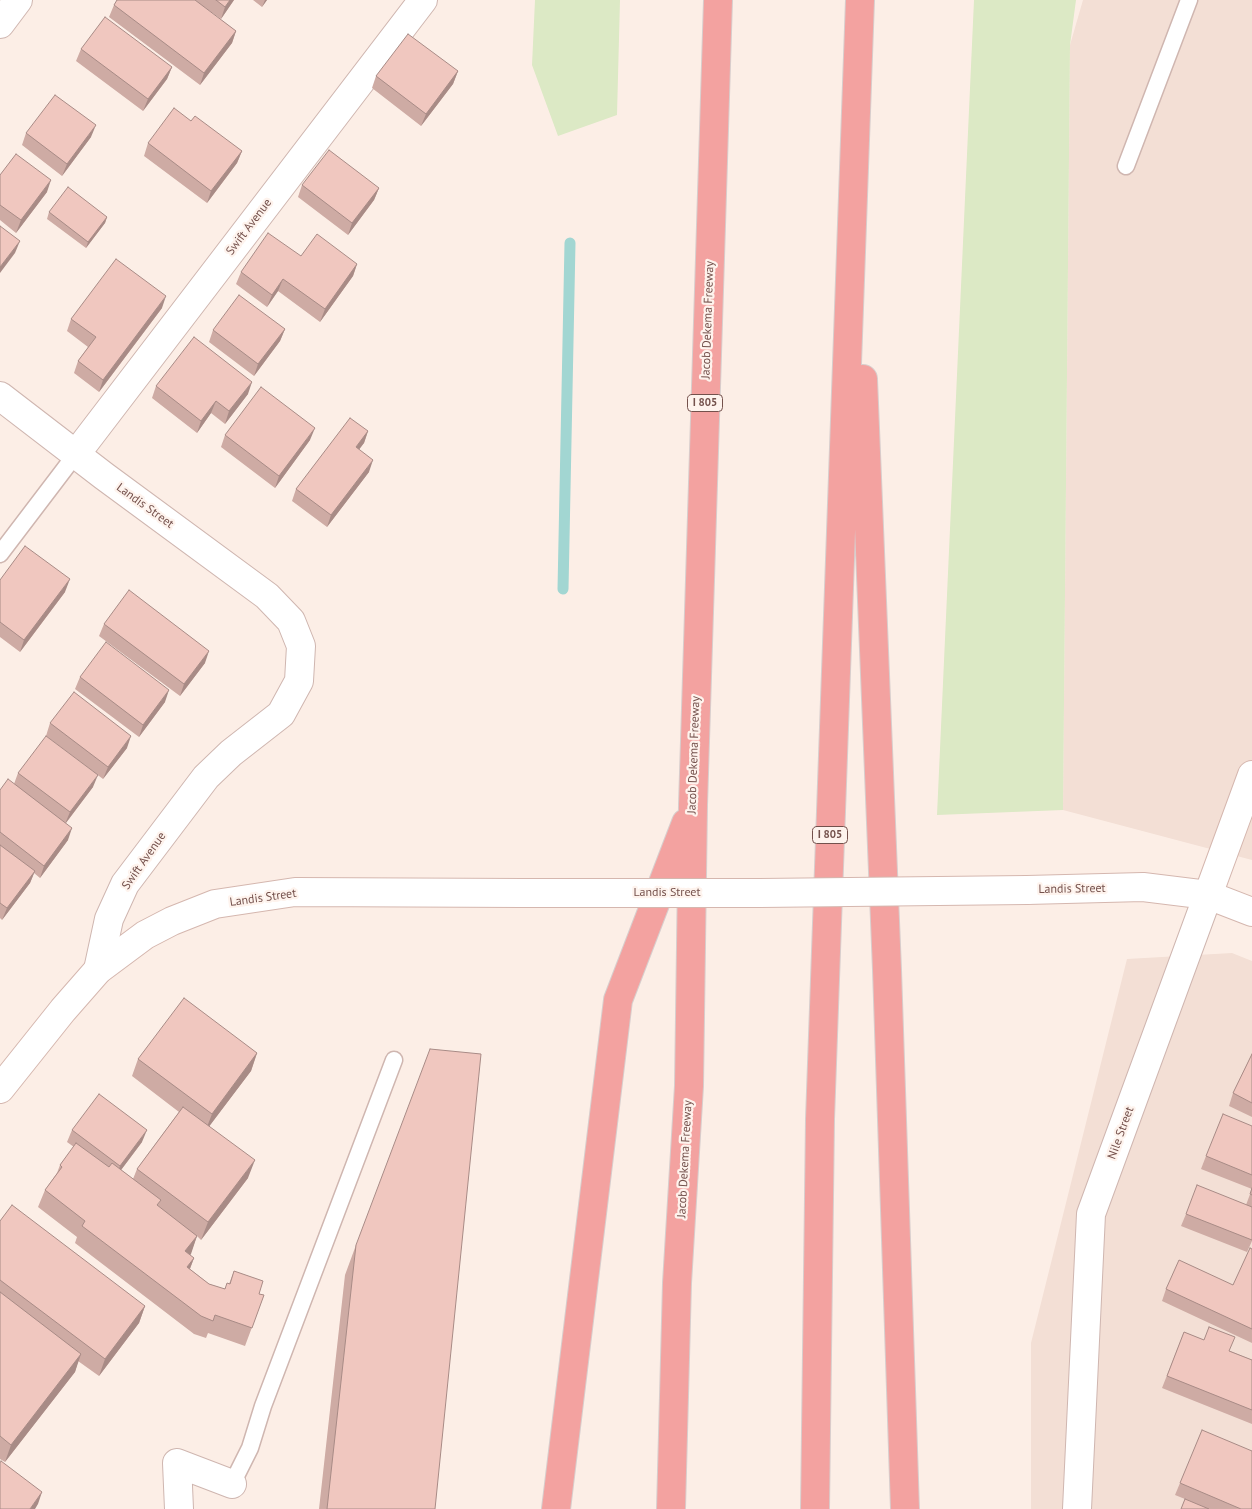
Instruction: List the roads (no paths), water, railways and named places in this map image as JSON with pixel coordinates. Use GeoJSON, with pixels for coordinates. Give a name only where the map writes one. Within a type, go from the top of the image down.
{"type":"FeatureCollection","features":[{"type":"Feature","properties":{"kind":"highway","name":"Jacob Dekema Freeway"},"geometry":{"type":"LineString","coordinates":[[671,1509],[677,1284],[689,1086],[693,805],[718,0]]}},
{"type":"Feature","properties":{"kind":"highway","name":"I 805"},"geometry":{"type":"LineString","coordinates":[[815,1509],[820,1119],[860,0]]}},
{"type":"Feature","properties":{"kind":"highway"},"geometry":{"type":"LineString","coordinates":[[854,162],[887,980],[905,1509]]}},
{"type":"Feature","properties":{"kind":"highway"},"geometry":{"type":"LineString","coordinates":[[556,1509],[618,1000],[693,805]]}},
{"type":"Feature","properties":{"kind":"street"},"geometry":{"type":"LineString","coordinates":[[0,24],[18,0]]}},
{"type":"Feature","properties":{"kind":"street","name":"Swift Avenue"},"geometry":{"type":"LineString","coordinates":[[76,454],[423,0]]}},
{"type":"Feature","properties":{"kind":"street","name":"Landis Street"},"geometry":{"type":"LineString","coordinates":[[0,396],[267,596],[291,621],[301,646]]}},
{"type":"Feature","properties":{"kind":"street","name":"Swift Avenue"},"geometry":{"type":"LineString","coordinates":[[0,1089],[63,1010],[98,970],[109,920],[125,884],[206,777],[231,753],[281,714],[299,681],[301,646]]}},
{"type":"Feature","properties":{"kind":"street","name":"Nile Street"},"geometry":{"type":"LineString","coordinates":[[1077,1509],[1091,1214],[1252,775]]}},
{"type":"Feature","properties":{"kind":"street","name":"Landis Street"},"geometry":{"type":"LineString","coordinates":[[98,970],[145,935],[172,921],[215,904],[295,892],[760,893],[1143,887],[1208,896],[1252,912]]}},
{"type":"Feature","properties":{"kind":"street"},"geometry":{"type":"LineString","coordinates":[[179,1509],[177,1463],[232,1484]]}},
{"type":"Feature","properties":{"kind":"lane"},"geometry":{"type":"LineString","coordinates":[[1126,166],[1189,0]]}},
{"type":"Feature","properties":{"kind":"lane"},"geometry":{"type":"LineString","coordinates":[[0,554],[76,454]]}},
{"type":"Feature","properties":{"kind":"lane"},"geometry":{"type":"LineString","coordinates":[[232,1484],[250,1448],[263,1406],[394,1060]]}},
{"type":"Feature","properties":{"kind":"waterway"},"geometry":{"type":"LineString","coordinates":[[563,589],[570,243]]}}]}
